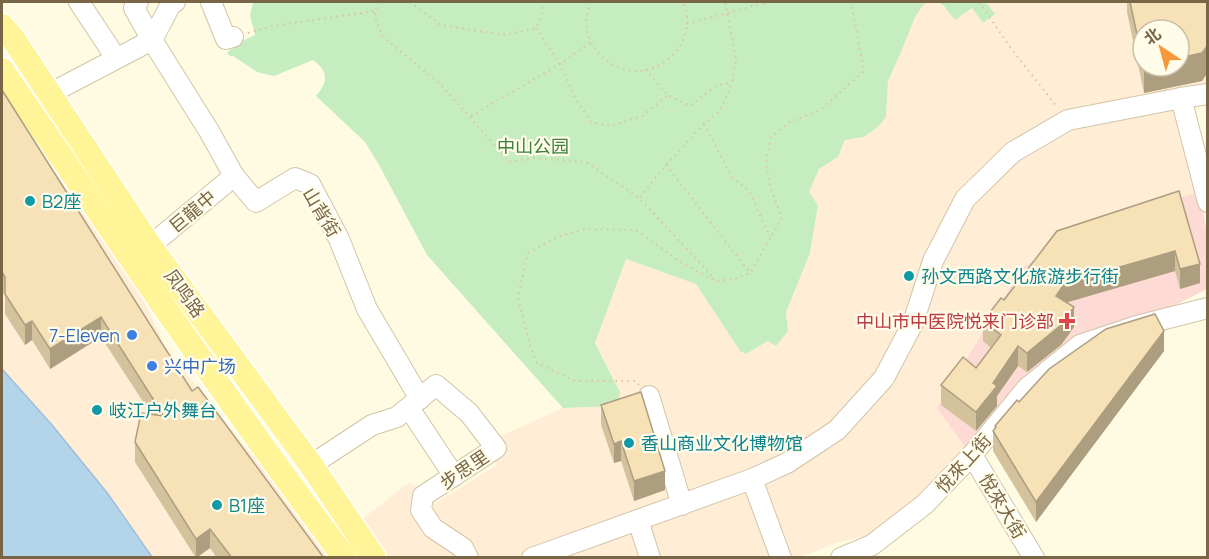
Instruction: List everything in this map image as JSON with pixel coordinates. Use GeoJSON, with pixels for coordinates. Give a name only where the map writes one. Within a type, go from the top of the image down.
{"type":"FeatureCollection","features":[{"type":"Feature","properties":{"kind":"main road","name":"凤鸣路"},"geometry":{"type":"LineString","coordinates":[[2,26],[12,37],[150,246],[311,465],[374,558]]}},
{"type":"Feature","properties":{"kind":"main road","name":"凤鸣路"},"geometry":{"type":"LineString","coordinates":[[4,74],[193,348],[345,558]]}},
{"type":"Feature","properties":{"kind":"street"},"geometry":{"type":"LineString","coordinates":[[79,2],[116,58]]}},
{"type":"Feature","properties":{"kind":"street","name":"山背街"},"geometry":{"type":"LineString","coordinates":[[138,2],[134,8],[152,40],[209,131],[234,176],[255,202],[295,178],[310,184],[339,239],[367,309],[415,403]]}},
{"type":"Feature","properties":{"kind":"street"},"geometry":{"type":"LineString","coordinates":[[49,94],[152,40],[172,2],[175,2]]}},
{"type":"Feature","properties":{"kind":"street"},"geometry":{"type":"LineString","coordinates":[[211,2],[226,39],[233,37]]}},
{"type":"Feature","properties":{"kind":"street"},"geometry":{"type":"LineString","coordinates":[[532,558],[752,479],[787,463],[837,430],[884,378],[913,322],[933,261],[965,199],[1013,152],[1068,120],[1208,94]]}},
{"type":"Feature","properties":{"kind":"street"},"geometry":{"type":"LineString","coordinates":[[1181,98],[1208,202]]}},
{"type":"Feature","properties":{"kind":"street","name":"巨龍中"},"geometry":{"type":"LineString","coordinates":[[150,246],[234,176]]}},
{"type":"Feature","properties":{"kind":"street","name":"悅來上街"},"geometry":{"type":"LineString","coordinates":[[841,558],[872,545],[925,504],[972,454],[1027,388],[1080,345],[1137,326],[1208,308]]}},
{"type":"Feature","properties":{"kind":"street","name":"步思里"},"geometry":{"type":"LineString","coordinates":[[311,465],[372,425],[398,417],[436,385],[469,413],[496,448],[423,496],[421,510],[433,528],[463,548],[468,558]]}},
{"type":"Feature","properties":{"kind":"street"},"geometry":{"type":"LineString","coordinates":[[649,396],[682,505]]}},
{"type":"Feature","properties":{"kind":"street"},"geometry":{"type":"LineString","coordinates":[[415,403],[454,476]]}},
{"type":"Feature","properties":{"kind":"street","name":"悅來大街"},"geometry":{"type":"LineString","coordinates":[[972,454],[1034,558]]}},
{"type":"Feature","properties":{"kind":"street"},"geometry":{"type":"LineString","coordinates":[[752,479],[781,558]]}},
{"type":"Feature","properties":{"kind":"street"},"geometry":{"type":"LineString","coordinates":[[638,520],[650,558]]}},
{"type":"Feature","properties":{"kind":"path"},"geometry":{"type":"LineString","coordinates":[[380,2],[375,10],[375,17],[382,36],[440,84],[509,162],[534,158],[586,162],[639,198],[716,280]]}},
{"type":"Feature","properties":{"kind":"path"},"geometry":{"type":"LineString","coordinates":[[410,2],[441,25],[504,35],[536,28]]}},
{"type":"Feature","properties":{"kind":"path"},"geometry":{"type":"LineString","coordinates":[[536,28],[546,2]]}},
{"type":"Feature","properties":{"kind":"path"},"geometry":{"type":"LineString","coordinates":[[591,2],[587,9],[586,26],[591,42],[600,55],[613,65],[628,71],[645,70],[661,65],[674,54],[683,40],[687,24],[686,7],[683,2]]}},
{"type":"Feature","properties":{"kind":"path"},"geometry":{"type":"LineString","coordinates":[[639,198],[704,124],[718,113],[725,100],[732,82],[736,59],[724,2]]}},
{"type":"Feature","properties":{"kind":"path"},"geometry":{"type":"LineString","coordinates":[[687,24],[768,2]]}},
{"type":"Feature","properties":{"kind":"path"},"geometry":{"type":"LineString","coordinates":[[649,396],[636,381],[575,381],[537,363],[530,346],[518,297],[528,253],[557,237],[584,229],[636,230],[680,262],[716,280],[735,279],[750,273],[782,218],[770,187],[766,162],[771,137],[790,122],[820,110],[864,71],[851,2]]}},
{"type":"Feature","properties":{"kind":"path"},"geometry":{"type":"LineString","coordinates":[[979,2],[1013,51],[1068,120]]}},
{"type":"Feature","properties":{"kind":"path"},"geometry":{"type":"LineString","coordinates":[[233,37],[273,26],[375,10]]}},
{"type":"Feature","properties":{"kind":"path"},"geometry":{"type":"LineString","coordinates":[[536,28],[560,64],[575,98],[591,122],[610,126],[642,117],[668,95]]}},
{"type":"Feature","properties":{"kind":"path"},"geometry":{"type":"LineString","coordinates":[[470,117],[560,64],[591,42]]}},
{"type":"Feature","properties":{"kind":"path"},"geometry":{"type":"LineString","coordinates":[[645,70],[668,95],[690,106],[717,85],[732,82]]}},
{"type":"Feature","properties":{"kind":"path"},"geometry":{"type":"LineString","coordinates":[[704,124],[731,176],[749,191],[770,237]]}},
{"type":"Feature","properties":{"kind":"path"},"geometry":{"type":"LineString","coordinates":[[666,165],[750,273]]}},
{"type":"Feature","properties":{"kind":"shaded area","name":"孙文西路文化旅游步行街"},"geometry":{"type":"Polygon","coordinates":[[[929,2],[939,2],[944,6],[972,7],[995,14],[986,2],[1207,2],[1207,94],[1177,109],[1200,191],[1065,239],[975,461],[915,524],[836,543],[800,557],[384,558],[361,520],[410,482],[434,504],[495,466],[501,436],[563,408],[618,406],[620,391],[595,343],[626,259],[696,284],[740,351],[746,354],[769,341],[776,346],[788,331],[786,312],[810,253],[818,205],[808,192],[819,169],[838,157],[845,140],[865,137],[886,117],[888,81],[915,17],[924,4],[929,2]]]}},
{"type":"Feature","properties":{"kind":"shaded area","name":"兴中广场"},"geometry":{"type":"Polygon","coordinates":[[[2,83],[118,244],[165,347],[334,557],[152,557],[108,494],[52,425],[2,369],[2,83]]]}},
{"type":"Feature","properties":{"kind":"shaded area","name":"中山市中医院悦来门诊部"},"geometry":{"type":"Polygon","coordinates":[[[1200,191],[1207,235],[1207,289],[1081,353],[975,461],[937,408],[1022,268],[1065,239],[1200,191]]]}},
{"type":"Feature","properties":{"kind":"green space","name":"中山公园"},"geometry":{"type":"Polygon","coordinates":[[[253,2],[929,2],[924,4],[915,17],[888,81],[886,117],[879,126],[864,137],[845,140],[838,157],[819,169],[809,192],[818,205],[810,253],[786,312],[788,331],[776,346],[768,341],[746,354],[740,351],[696,284],[626,259],[595,343],[620,392],[618,406],[563,408],[427,255],[365,142],[316,96],[325,82],[324,73],[318,64],[313,60],[274,76],[257,72],[227,53],[238,43],[255,35],[250,15],[253,2]]]}},
{"type":"Feature","properties":{"kind":"green space"},"geometry":{"type":"Polygon","coordinates":[[[939,2],[986,2],[995,14],[983,23],[972,8],[955,20],[939,2]]]}},
{"type":"Feature","properties":{"kind":"water"},"geometry":{"type":"Polygon","coordinates":[[[2,369],[52,425],[108,494],[152,557],[2,557],[2,369]]]}},
{"type":"Feature","properties":{"kind":"building"},"geometry":{"type":"Polygon","coordinates":[[[1130,2],[1207,2],[1208,45],[1202,53],[1191,55],[1191,18],[1133,18],[1130,2]]]}},
{"type":"Feature","properties":{"kind":"building"},"geometry":{"type":"Polygon","coordinates":[[[2,90],[192,391],[198,387],[324,558],[232,558],[210,529],[196,539],[135,442],[141,413],[164,416],[101,317],[50,349],[32,321],[25,325],[5,294],[5,277],[2,272],[2,90]]]}},
{"type":"Feature","properties":{"kind":"building"},"geometry":{"type":"Polygon","coordinates":[[[1179,191],[1200,264],[1180,269],[1175,251],[1065,283],[1056,296],[1074,307],[1061,325],[1027,353],[1018,346],[993,383],[997,386],[976,412],[941,385],[963,357],[976,368],[1001,335],[983,321],[1001,298],[1004,300],[1057,231],[1179,191]]]}},
{"type":"Feature","properties":{"kind":"building"},"geometry":{"type":"Polygon","coordinates":[[[1155,314],[1164,331],[1036,502],[993,431],[995,426],[1017,400],[1019,402],[1049,369],[1106,329],[1155,314]]]}},
{"type":"Feature","properties":{"kind":"building","name":"香山商业文化博物馆"},"geometry":{"type":"Polygon","coordinates":[[[641,392],[665,471],[634,481],[621,441],[614,444],[601,405],[641,392]]]}},
{"type":"Feature","properties":{"kind":"place","name":"B2座"},"geometry":{"type":"Point","coordinates":[30,201]}},
{"type":"Feature","properties":{"kind":"place","name":"孙文西路文化旅游步行街"},"geometry":{"type":"Point","coordinates":[909,276]}},
{"type":"Feature","properties":{"kind":"place","name":"中山市中医院悦来门诊部"},"geometry":{"type":"Point","coordinates":[1067,321]}},
{"type":"Feature","properties":{"kind":"place","name":"7-Eleven"},"geometry":{"type":"Point","coordinates":[132,335]}},
{"type":"Feature","properties":{"kind":"place","name":"兴中广场"},"geometry":{"type":"Point","coordinates":[152,366]}},
{"type":"Feature","properties":{"kind":"place","name":"岐江户外舞台"},"geometry":{"type":"Point","coordinates":[97,410]}},
{"type":"Feature","properties":{"kind":"place","name":"香山商业文化博物馆"},"geometry":{"type":"Point","coordinates":[629,443]}},
{"type":"Feature","properties":{"kind":"place","name":"B1座"},"geometry":{"type":"Point","coordinates":[217,505]}}]}
